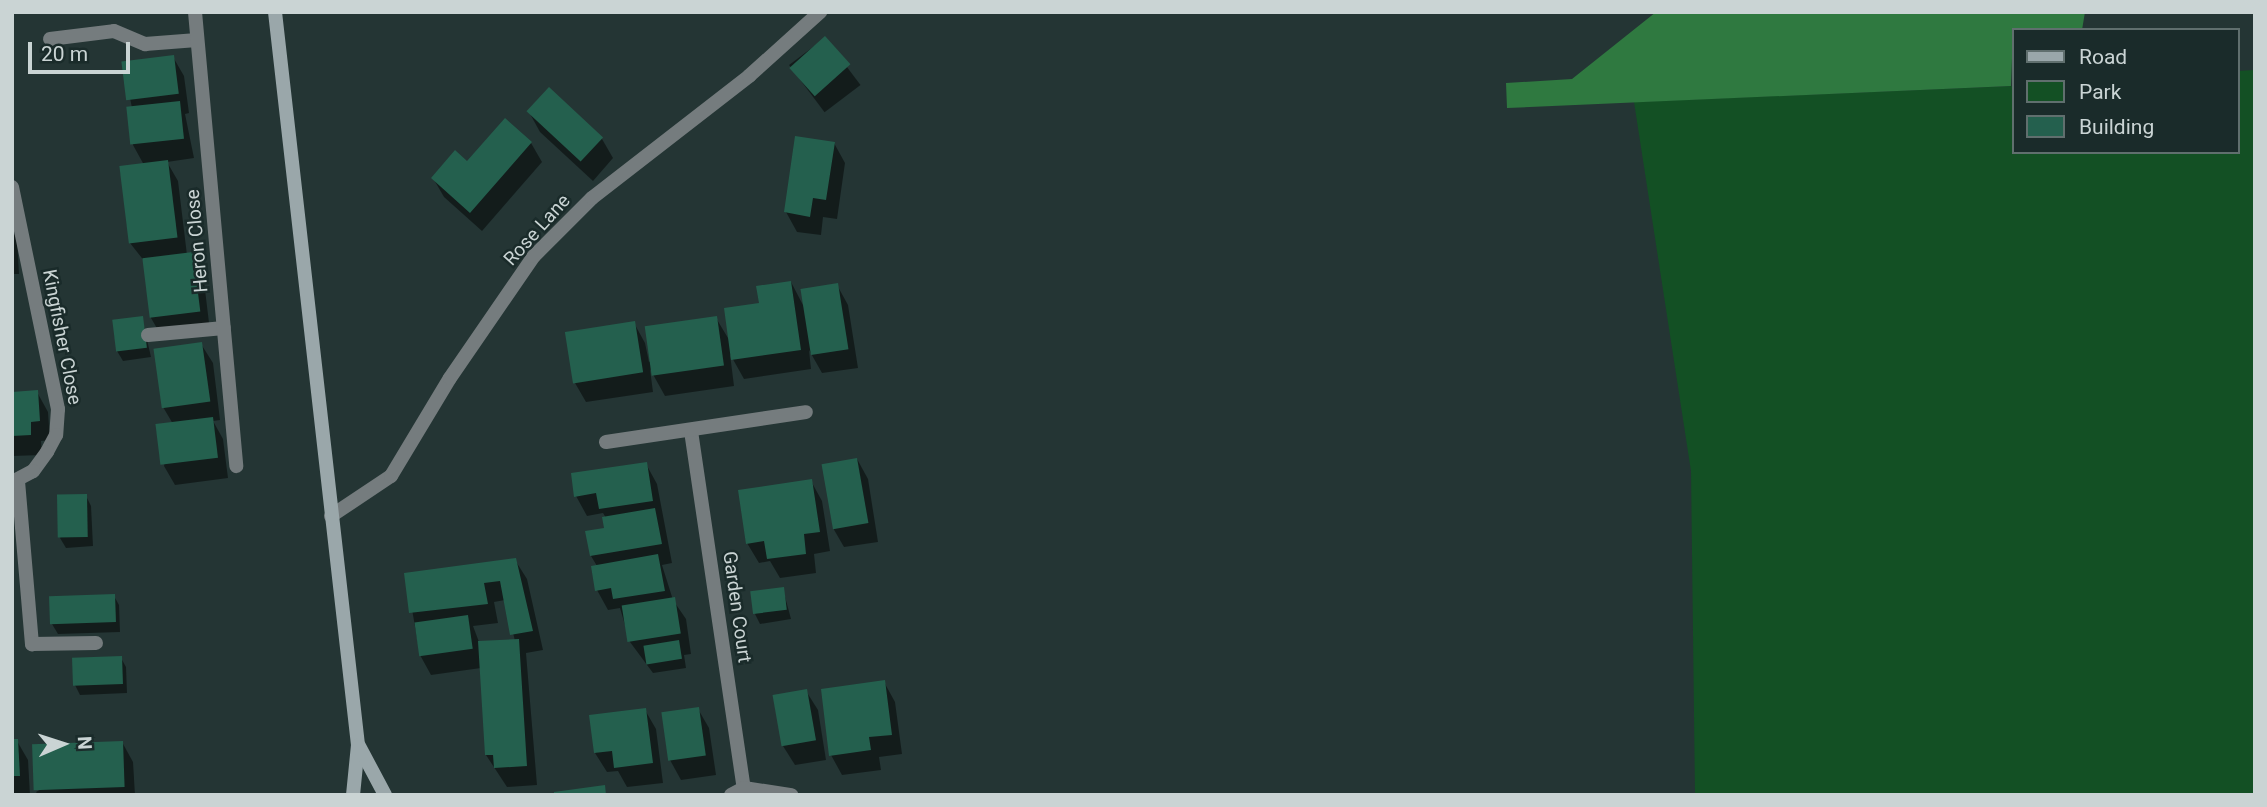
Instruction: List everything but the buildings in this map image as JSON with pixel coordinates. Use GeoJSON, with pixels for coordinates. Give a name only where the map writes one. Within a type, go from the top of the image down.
{"type":"FeatureCollection","features":[{"type":"Feature","properties":{"kind":"main road"},"geometry":{"type":"LineString","coordinates":[[275,12],[358,745],[353,795]]}},
{"type":"Feature","properties":{"kind":"main road"},"geometry":{"type":"LineString","coordinates":[[358,745],[385,795]]}},
{"type":"Feature","properties":{"kind":"street","name":"Heron Close"},"geometry":{"type":"LineString","coordinates":[[195,12],[236,466]]}},
{"type":"Feature","properties":{"kind":"street","name":"Rose Lane"},"geometry":{"type":"LineString","coordinates":[[331,516],[391,477],[450,378],[534,256],[592,198],[750,76],[820,12]]}},
{"type":"Feature","properties":{"kind":"street"},"geometry":{"type":"LineString","coordinates":[[50,39],[114,31],[145,44],[197,40]]}},
{"type":"Feature","properties":{"kind":"street","name":"Kingfisher Close"},"geometry":{"type":"LineString","coordinates":[[12,187],[58,409],[56,435],[47,452],[15,482],[32,644],[96,643]]}},
{"type":"Feature","properties":{"kind":"street"},"geometry":{"type":"LineString","coordinates":[[148,335],[224,328]]}},
{"type":"Feature","properties":{"kind":"street"},"geometry":{"type":"LineString","coordinates":[[606,442],[806,412]]}},
{"type":"Feature","properties":{"kind":"street","name":"Garden Court"},"geometry":{"type":"LineString","coordinates":[[691,431],[744,788]]}},
{"type":"Feature","properties":{"kind":"street"},"geometry":{"type":"LineString","coordinates":[[731,795],[744,788],[791,795]]}},
{"type":"Feature","properties":{"kind":"green space"},"geometry":{"type":"Polygon","coordinates":[[[1656,12],[2085,12],[2082,28],[2011,28],[2011,86],[1507,108],[1506,83],[1572,79],[1656,12]]]}},
{"type":"Feature","properties":{"kind":"green space"},"geometry":{"type":"Polygon","coordinates":[[[2255,70],[2255,795],[1695,795],[1691,471],[1634,102],[2011,86],[2011,154],[2239,154],[2239,71],[2255,70]]]}}]}
